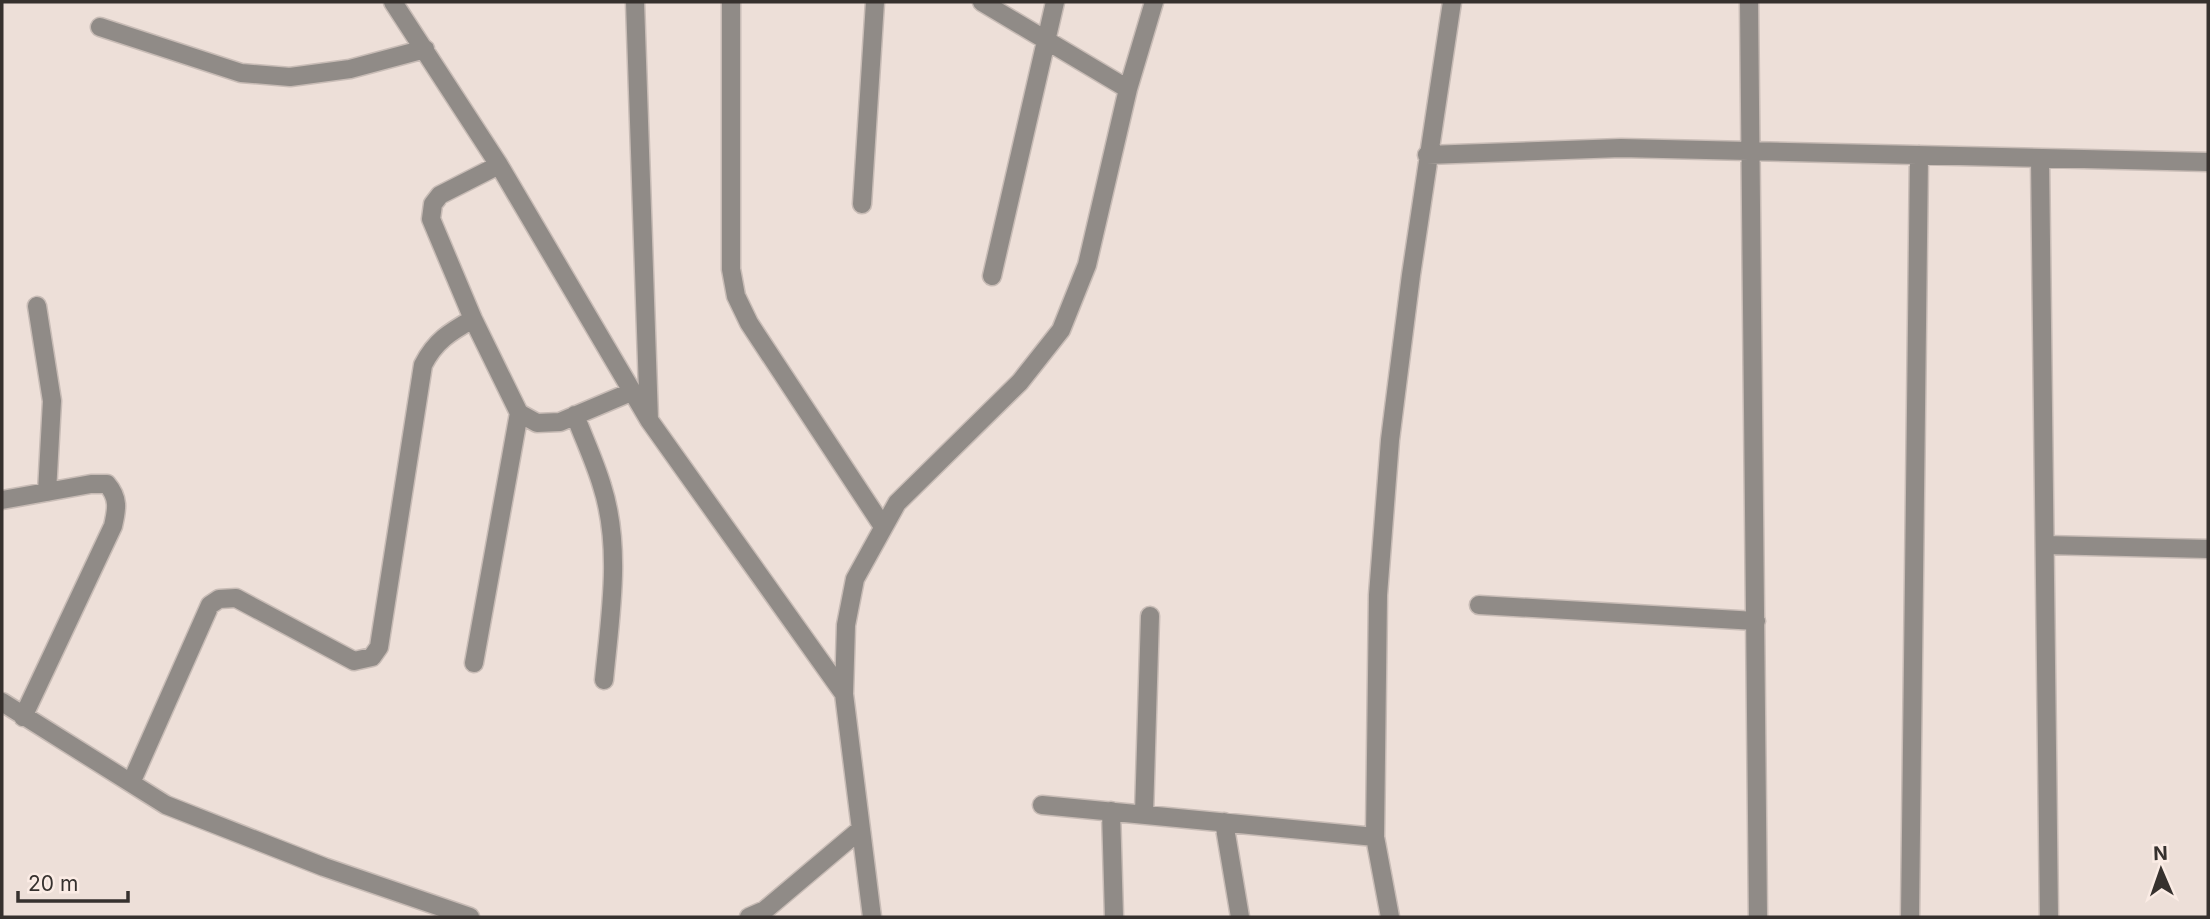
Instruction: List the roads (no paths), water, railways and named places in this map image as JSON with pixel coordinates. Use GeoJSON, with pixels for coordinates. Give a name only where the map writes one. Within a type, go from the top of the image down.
{"type":"FeatureCollection","features":[{"type":"Feature","properties":{"kind":"street"},"geometry":{"type":"LineString","coordinates":[[393,2],[499,165],[649,420],[844,694]]}},
{"type":"Feature","properties":{"kind":"street"},"geometry":{"type":"LineString","coordinates":[[635,2],[649,420]]}},
{"type":"Feature","properties":{"kind":"street"},"geometry":{"type":"LineString","coordinates":[[731,2],[731,269],[736,296],[750,323],[882,525]]}},
{"type":"Feature","properties":{"kind":"street"},"geometry":{"type":"LineString","coordinates":[[862,204],[875,2]]}},
{"type":"Feature","properties":{"kind":"street"},"geometry":{"type":"LineString","coordinates":[[982,2],[1128,89]]}},
{"type":"Feature","properties":{"kind":"street"},"geometry":{"type":"LineString","coordinates":[[992,276],[1048,42],[1055,2]]}},
{"type":"Feature","properties":{"kind":"street"},"geometry":{"type":"LineString","coordinates":[[872,917],[844,694],[846,625],[855,579],[882,525],[897,503],[1020,382],[1061,330],[1087,265],[1128,89],[1154,2]]}},
{"type":"Feature","properties":{"kind":"street"},"geometry":{"type":"LineString","coordinates":[[1390,917],[1375,837],[1378,595],[1391,440],[1427,155],[1452,2]]}},
{"type":"Feature","properties":{"kind":"street"},"geometry":{"type":"LineString","coordinates":[[1749,2],[1758,917]]}},
{"type":"Feature","properties":{"kind":"street"},"geometry":{"type":"LineString","coordinates":[[100,27],[241,73],[290,77],[350,69],[425,49]]}},
{"type":"Feature","properties":{"kind":"street"},"geometry":{"type":"LineString","coordinates":[[1427,155],[1621,148],[2208,162]]}},
{"type":"Feature","properties":{"kind":"street"},"geometry":{"type":"LineString","coordinates":[[1910,917],[1919,155]]}},
{"type":"Feature","properties":{"kind":"street"},"geometry":{"type":"LineString","coordinates":[[2040,158],[2049,917]]}},
{"type":"Feature","properties":{"kind":"street"},"geometry":{"type":"LineString","coordinates":[[499,165],[440,195],[433,204],[431,219],[473,319],[519,413],[537,423],[560,422],[631,391]]}},
{"type":"Feature","properties":{"kind":"street"},"geometry":{"type":"LineString","coordinates":[[37,306],[52,401],[47,492]]}},
{"type":"Feature","properties":{"kind":"street"},"geometry":{"type":"LineString","coordinates":[[131,783],[210,605],[219,599],[236,598],[355,660],[372,657],[379,648],[423,365],[433,346],[444,336],[473,319]]}},
{"type":"Feature","properties":{"kind":"street"},"geometry":{"type":"LineString","coordinates":[[474,663],[519,413]]}},
{"type":"Feature","properties":{"kind":"street"},"geometry":{"type":"LineString","coordinates":[[575,415],[603,488],[611,532],[612,593],[604,680]]}},
{"type":"Feature","properties":{"kind":"street"},"geometry":{"type":"LineString","coordinates":[[2,500],[92,484],[107,484],[115,493],[118,507],[113,526],[23,717]]}},
{"type":"Feature","properties":{"kind":"street"},"geometry":{"type":"LineString","coordinates":[[2045,545],[2208,549]]}},
{"type":"Feature","properties":{"kind":"street"},"geometry":{"type":"LineString","coordinates":[[1479,605],[1756,621]]}},
{"type":"Feature","properties":{"kind":"street"},"geometry":{"type":"LineString","coordinates":[[1144,814],[1150,616]]}},
{"type":"Feature","properties":{"kind":"street"},"geometry":{"type":"LineString","coordinates":[[2,702],[166,805],[324,867],[470,917]]}},
{"type":"Feature","properties":{"kind":"street"},"geometry":{"type":"LineString","coordinates":[[1042,805],[1375,837]]}},
{"type":"Feature","properties":{"kind":"street"},"geometry":{"type":"LineString","coordinates":[[1111,811],[1114,917]]}},
{"type":"Feature","properties":{"kind":"street"},"geometry":{"type":"LineString","coordinates":[[1224,822],[1240,917]]}},
{"type":"Feature","properties":{"kind":"street"},"geometry":{"type":"LineString","coordinates":[[749,917],[765,910],[861,829]]}}]}
